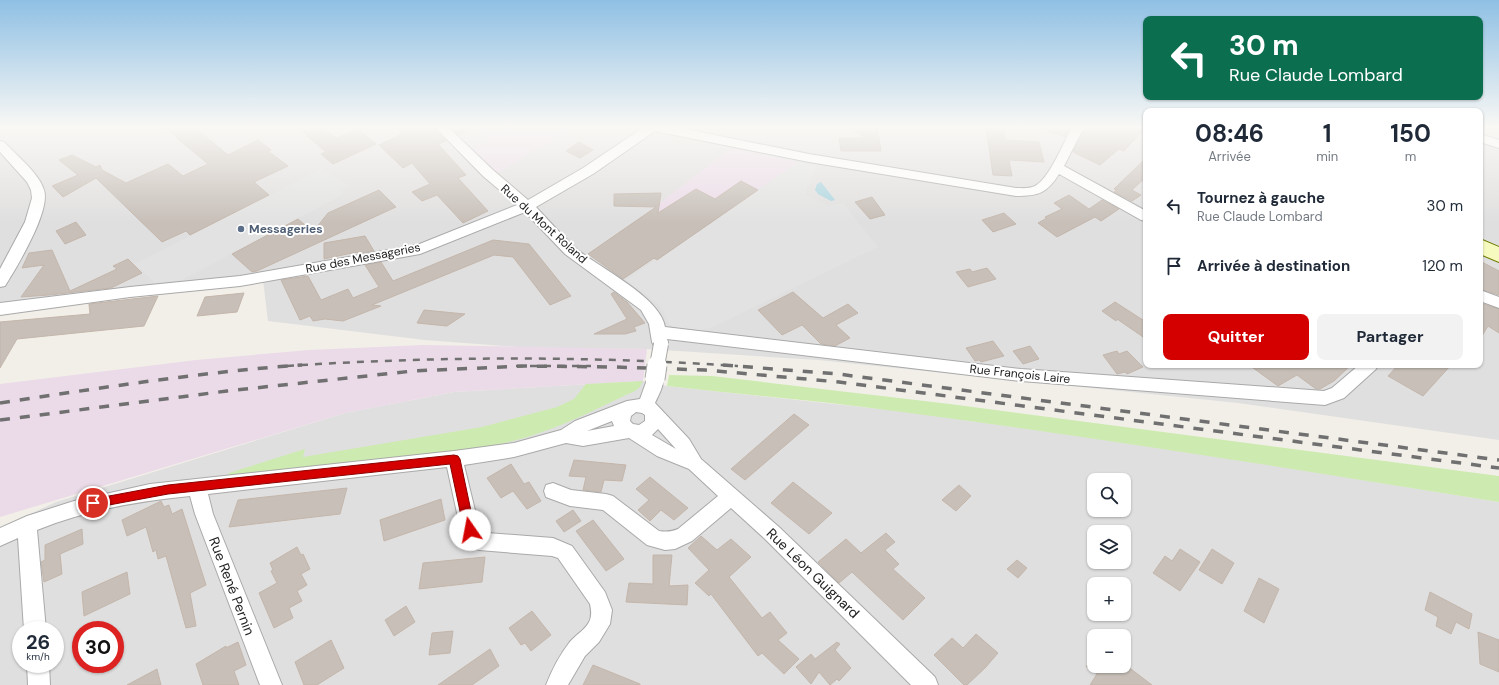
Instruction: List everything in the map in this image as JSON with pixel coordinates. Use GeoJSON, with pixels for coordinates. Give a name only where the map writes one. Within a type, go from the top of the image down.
{"type":"FeatureCollection","features":[{"type":"Feature","properties":{"kind":"main road"},"geometry":{"type":"LineString","coordinates":[[1483,247],[1499,255]]}},
{"type":"Feature","properties":{"kind":"street"},"geometry":{"type":"LineString","coordinates":[[0,282],[36,213],[39,200],[39,194],[34,183],[12,159]]}},
{"type":"Feature","properties":{"kind":"street","name":"Rue du Mont Roland"},"geometry":{"type":"LineString","coordinates":[[474,159],[527,206],[570,251],[646,306],[657,323],[660,338]]}},
{"type":"Feature","properties":{"kind":"street","name":"Rue des Messageries"},"geometry":{"type":"LineString","coordinates":[[0,309],[130,292],[240,281],[420,249],[527,206],[588,171],[606,159]]}},
{"type":"Feature","properties":{"kind":"street"},"geometry":{"type":"LineString","coordinates":[[814,159],[1016,192],[1029,192],[1046,186],[1061,159]]}},
{"type":"Feature","properties":{"kind":"street"},"geometry":{"type":"LineString","coordinates":[[1057,167],[1143,215]]}},
{"type":"Feature","properties":{"kind":"street"},"geometry":{"type":"LineString","coordinates":[[1483,296],[1499,303]]}},
{"type":"Feature","properties":{"kind":"street","name":"Rue François Laire"},"geometry":{"type":"LineString","coordinates":[[660,338],[708,337],[1021,375],[1325,398],[1338,393],[1367,368]]}},
{"type":"Feature","properties":{"kind":"street"},"geometry":{"type":"LineString","coordinates":[[566,436],[583,438],[640,432],[649,428],[654,420],[650,411],[660,338]]}},
{"type":"Feature","properties":{"kind":"street"},"geometry":{"type":"LineString","coordinates":[[0,537],[27,525],[66,511],[108,500],[150,492],[454,459],[514,450],[566,436],[581,426],[636,405],[650,411]]}},
{"type":"Feature","properties":{"kind":"street"},"geometry":{"type":"LineString","coordinates":[[628,408],[624,412],[621,421],[622,425],[632,432]]}},
{"type":"Feature","properties":{"kind":"street","name":"Rue Léon Guignard"},"geometry":{"type":"LineString","coordinates":[[650,411],[680,440],[695,464],[772,533],[927,685]]}},
{"type":"Feature","properties":{"kind":"street","name":"Rue Léon Guignard"},"geometry":{"type":"LineString","coordinates":[[632,432],[680,460],[695,464]]}},
{"type":"Feature","properties":{"kind":"street"},"geometry":{"type":"LineString","coordinates":[[454,459],[472,536],[479,541],[553,548],[565,552],[598,599],[602,610],[600,624],[592,635],[576,648],[557,685]]}},
{"type":"Feature","properties":{"kind":"street","name":"Rue René Pernin"},"geometry":{"type":"LineString","coordinates":[[201,486],[199,494],[204,514],[271,685]]}},
{"type":"Feature","properties":{"kind":"street"},"geometry":{"type":"LineString","coordinates":[[553,492],[570,498],[606,502],[654,539],[665,541],[675,540],[685,535],[731,496]]}},
{"type":"Feature","properties":{"kind":"street"},"geometry":{"type":"LineString","coordinates":[[27,525],[34,621]]}},
{"type":"Feature","properties":{"kind":"street"},"geometry":{"type":"LineString","coordinates":[[38,673],[39,685]]}},
{"type":"Feature","properties":{"kind":"shaded area"},"geometry":{"type":"Polygon","coordinates":[[[0,159],[1143,159],[1143,368],[1483,368],[1483,159],[1499,159],[1499,440],[1238,403],[818,360],[647,349],[530,348],[425,340],[268,321],[263,280],[0,315],[0,159]]]}},
{"type":"Feature","properties":{"kind":"shaded area"},"geometry":{"type":"Polygon","coordinates":[[[481,159],[521,159],[496,174],[481,159]]]}},
{"type":"Feature","properties":{"kind":"shaded area"},"geometry":{"type":"Polygon","coordinates":[[[717,159],[782,159],[798,162],[688,239],[647,213],[717,159]]]}},
{"type":"Feature","properties":{"kind":"shaded area"},"geometry":{"type":"Polygon","coordinates":[[[798,162],[814,164],[816,167],[805,194],[828,206],[843,203],[878,247],[711,328],[697,331],[675,328],[669,324],[664,312],[658,304],[626,280],[798,162]]]}},
{"type":"Feature","properties":{"kind":"shaded area","name":"Messageries"},"geometry":{"type":"Polygon","coordinates":[[[322,169],[349,186],[340,191],[344,194],[182,280],[155,283],[135,264],[322,169]]]}},
{"type":"Feature","properties":{"kind":"shaded area"},"geometry":{"type":"Polygon","coordinates":[[[423,345],[647,349],[643,381],[454,392],[345,413],[0,517],[0,384],[196,360],[309,350],[423,345]]]}},
{"type":"Feature","properties":{"kind":"shaded area"},"geometry":{"type":"Polygon","coordinates":[[[643,381],[667,386],[900,411],[1072,435],[1252,462],[1499,502],[1499,685],[0,685],[0,528],[56,502],[345,413],[454,392],[643,381]]]}},
{"type":"Feature","properties":{"kind":"green space"},"geometry":{"type":"Polygon","coordinates":[[[669,375],[712,376],[950,404],[1499,476],[1499,502],[1201,455],[977,422],[873,408],[667,386],[669,375]]]}},
{"type":"Feature","properties":{"kind":"green space"},"geometry":{"type":"Polygon","coordinates":[[[643,381],[639,388],[635,391],[577,418],[532,436],[502,444],[461,451],[227,476],[229,473],[305,449],[303,457],[482,427],[557,407],[574,399],[586,384],[643,381]]]}},
{"type":"Feature","properties":{"kind":"water"},"geometry":{"type":"Polygon","coordinates":[[[821,182],[835,200],[831,201],[818,194],[815,190],[817,184],[821,182]]]}},
{"type":"Feature","properties":{"kind":"building"},"geometry":{"type":"Polygon","coordinates":[[[62,159],[80,159],[96,167],[100,165],[102,170],[126,183],[168,164],[183,176],[208,164],[202,159],[279,159],[288,166],[254,182],[269,195],[190,235],[186,231],[162,242],[96,178],[63,197],[52,186],[78,175],[59,160],[62,159]]]}},
{"type":"Feature","properties":{"kind":"building"},"geometry":{"type":"Polygon","coordinates":[[[327,159],[344,159],[333,164],[327,159]]]}},
{"type":"Feature","properties":{"kind":"building"},"geometry":{"type":"Polygon","coordinates":[[[394,159],[452,159],[466,175],[458,178],[488,211],[463,223],[437,195],[422,201],[412,192],[430,184],[412,163],[403,168],[394,159]]]}},
{"type":"Feature","properties":{"kind":"building"},"geometry":{"type":"Polygon","coordinates":[[[991,159],[1043,159],[1044,162],[1009,160],[1012,176],[993,175],[991,159]]]}},
{"type":"Feature","properties":{"kind":"building"},"geometry":{"type":"Polygon","coordinates":[[[1087,159],[1107,159],[1100,165],[1087,159]]]}},
{"type":"Feature","properties":{"kind":"building"},"geometry":{"type":"Polygon","coordinates":[[[1143,161],[1143,180],[1132,190],[1141,195],[1132,201],[1114,192],[1117,190],[1114,189],[1143,161]]]}},
{"type":"Feature","properties":{"kind":"building"},"geometry":{"type":"Polygon","coordinates":[[[741,181],[758,190],[657,260],[654,258],[623,279],[588,254],[656,207],[614,206],[614,194],[661,193],[658,213],[696,189],[715,199],[741,181]]]}},
{"type":"Feature","properties":{"kind":"building"},"geometry":{"type":"Polygon","coordinates":[[[379,190],[396,207],[257,271],[252,272],[232,254],[298,219],[313,232],[328,213],[379,190]]]}},
{"type":"Feature","properties":{"kind":"building"},"geometry":{"type":"Polygon","coordinates":[[[1069,195],[1089,209],[1102,200],[1119,209],[1101,221],[1095,217],[1057,237],[1038,223],[1047,218],[1045,217],[1062,209],[1054,203],[1069,195]]]}},
{"type":"Feature","properties":{"kind":"building"},"geometry":{"type":"Polygon","coordinates":[[[872,197],[885,215],[870,219],[855,202],[872,197]]]}},
{"type":"Feature","properties":{"kind":"building"},"geometry":{"type":"Polygon","coordinates":[[[1004,213],[1016,224],[993,232],[982,220],[1004,213]]]}},
{"type":"Feature","properties":{"kind":"building"},"geometry":{"type":"Polygon","coordinates":[[[76,222],[86,235],[65,244],[56,231],[76,222]]]}},
{"type":"Feature","properties":{"kind":"building"},"geometry":{"type":"Polygon","coordinates":[[[365,236],[374,251],[358,254],[357,252],[324,259],[324,243],[365,236]]]}},
{"type":"Feature","properties":{"kind":"building"},"geometry":{"type":"Polygon","coordinates":[[[493,240],[529,244],[571,296],[550,305],[513,257],[494,255],[372,305],[381,306],[343,321],[325,319],[313,321],[310,316],[300,320],[281,280],[308,276],[321,300],[348,289],[353,298],[379,287],[365,265],[381,262],[393,281],[493,240]]]}},
{"type":"Feature","properties":{"kind":"building"},"geometry":{"type":"Polygon","coordinates":[[[52,250],[70,291],[117,269],[113,266],[128,259],[142,273],[111,288],[21,297],[44,265],[22,268],[29,253],[52,250]]]}},
{"type":"Feature","properties":{"kind":"building"},"geometry":{"type":"Polygon","coordinates":[[[1483,263],[1499,271],[1499,295],[1483,290],[1483,263]]]}},
{"type":"Feature","properties":{"kind":"building"},"geometry":{"type":"Polygon","coordinates":[[[987,268],[996,279],[968,287],[956,272],[970,269],[972,272],[987,268]]]}},
{"type":"Feature","properties":{"kind":"building"},"geometry":{"type":"Polygon","coordinates":[[[614,292],[627,302],[645,323],[634,327],[636,331],[625,334],[594,334],[627,319],[611,294],[614,292]]]}},
{"type":"Feature","properties":{"kind":"building"},"geometry":{"type":"Polygon","coordinates":[[[793,292],[823,318],[848,304],[858,313],[836,325],[850,338],[835,346],[821,344],[802,325],[782,335],[758,310],[793,292]]]}},
{"type":"Feature","properties":{"kind":"building"},"geometry":{"type":"Polygon","coordinates":[[[244,293],[237,312],[197,316],[205,297],[244,293]]]}},
{"type":"Feature","properties":{"kind":"building"},"geometry":{"type":"Polygon","coordinates":[[[158,296],[144,326],[17,339],[0,368],[0,322],[90,314],[89,304],[158,296]]]}},
{"type":"Feature","properties":{"kind":"building"},"geometry":{"type":"Polygon","coordinates":[[[1115,302],[1143,320],[1143,337],[1117,319],[1116,321],[1102,311],[1115,302]]]}},
{"type":"Feature","properties":{"kind":"building"},"geometry":{"type":"Polygon","coordinates":[[[1483,304],[1499,309],[1499,333],[1488,326],[1483,334],[1483,304]]]}},
{"type":"Feature","properties":{"kind":"building"},"geometry":{"type":"Polygon","coordinates":[[[424,310],[465,314],[447,326],[417,323],[424,310]]]}},
{"type":"Feature","properties":{"kind":"building"},"geometry":{"type":"Polygon","coordinates":[[[993,341],[1004,356],[981,362],[979,360],[975,361],[966,348],[993,341]]]}},
{"type":"Feature","properties":{"kind":"building"},"geometry":{"type":"Polygon","coordinates":[[[1030,346],[1039,359],[1023,364],[1013,351],[1030,346]]]}},
{"type":"Feature","properties":{"kind":"building"},"geometry":{"type":"Polygon","coordinates":[[[1117,351],[1119,354],[1127,351],[1143,367],[1127,374],[1125,372],[1117,374],[1103,355],[1117,351]]]}},
{"type":"Feature","properties":{"kind":"building"},"geometry":{"type":"Polygon","coordinates":[[[1253,368],[1348,368],[1334,381],[1320,389],[1316,389],[1297,375],[1278,386],[1253,368]]]}},
{"type":"Feature","properties":{"kind":"building"},"geometry":{"type":"Polygon","coordinates":[[[1395,368],[1448,368],[1423,396],[1388,376],[1395,368]]]}},
{"type":"Feature","properties":{"kind":"building"},"geometry":{"type":"Polygon","coordinates":[[[794,414],[809,425],[745,480],[731,469],[794,414]]]}},
{"type":"Feature","properties":{"kind":"building"},"geometry":{"type":"Polygon","coordinates":[[[574,460],[626,465],[622,481],[604,480],[601,492],[583,490],[586,477],[569,476],[574,460]]]}},
{"type":"Feature","properties":{"kind":"building"},"geometry":{"type":"Polygon","coordinates":[[[511,464],[524,484],[529,482],[541,501],[527,509],[513,491],[501,498],[487,478],[511,464]]]}},
{"type":"Feature","properties":{"kind":"building"},"geometry":{"type":"Polygon","coordinates":[[[650,477],[688,508],[674,520],[661,510],[650,521],[638,510],[649,500],[636,489],[650,477]]]}},
{"type":"Feature","properties":{"kind":"building"},"geometry":{"type":"Polygon","coordinates":[[[793,482],[832,513],[809,534],[771,503],[793,482]]]}},
{"type":"Feature","properties":{"kind":"building"},"geometry":{"type":"Polygon","coordinates":[[[959,485],[971,496],[956,511],[942,500],[959,485]]]}},
{"type":"Feature","properties":{"kind":"building"},"geometry":{"type":"Polygon","coordinates":[[[347,488],[340,514],[229,527],[238,500],[347,488]]]}},
{"type":"Feature","properties":{"kind":"building"},"geometry":{"type":"Polygon","coordinates":[[[441,499],[445,520],[384,541],[380,520],[441,499]]]}},
{"type":"Feature","properties":{"kind":"building"},"geometry":{"type":"Polygon","coordinates":[[[161,501],[164,507],[169,505],[172,514],[182,509],[206,585],[190,593],[196,626],[186,628],[166,556],[158,559],[156,550],[153,552],[146,527],[127,536],[122,520],[161,501]]]}},
{"type":"Feature","properties":{"kind":"building"},"geometry":{"type":"Polygon","coordinates":[[[573,510],[581,521],[564,532],[556,521],[573,510]]]}},
{"type":"Feature","properties":{"kind":"building"},"geometry":{"type":"Polygon","coordinates":[[[593,520],[624,559],[606,571],[576,531],[593,520]]]}},
{"type":"Feature","properties":{"kind":"building"},"geometry":{"type":"Polygon","coordinates":[[[82,529],[83,544],[60,554],[62,574],[44,582],[41,562],[45,560],[45,545],[82,529]]]}},
{"type":"Feature","properties":{"kind":"building"},"geometry":{"type":"Polygon","coordinates":[[[886,533],[895,542],[885,550],[899,564],[893,569],[925,598],[903,620],[852,572],[839,583],[818,562],[846,539],[861,553],[886,533]]]}},
{"type":"Feature","properties":{"kind":"building"},"geometry":{"type":"Polygon","coordinates":[[[701,536],[717,550],[731,539],[751,557],[729,577],[762,618],[770,612],[787,633],[778,640],[799,659],[784,674],[762,653],[758,656],[711,594],[709,596],[695,583],[709,570],[688,548],[701,536]]]}},
{"type":"Feature","properties":{"kind":"building"},"geometry":{"type":"Polygon","coordinates":[[[297,547],[301,555],[303,554],[310,569],[301,574],[307,585],[297,591],[302,601],[289,608],[293,618],[274,628],[259,593],[277,583],[271,571],[273,570],[270,563],[297,547]]]}},
{"type":"Feature","properties":{"kind":"building"},"geometry":{"type":"Polygon","coordinates":[[[1180,549],[1200,562],[1180,591],[1153,573],[1165,556],[1172,561],[1180,549]]]}},
{"type":"Feature","properties":{"kind":"building"},"geometry":{"type":"Polygon","coordinates":[[[1212,549],[1234,563],[1222,584],[1199,570],[1212,549]]]}},
{"type":"Feature","properties":{"kind":"building"},"geometry":{"type":"Polygon","coordinates":[[[653,555],[672,555],[669,586],[688,585],[687,605],[626,602],[629,583],[653,584],[653,555]]]}},
{"type":"Feature","properties":{"kind":"building"},"geometry":{"type":"Polygon","coordinates":[[[485,557],[482,582],[419,589],[423,563],[485,557]]]}},
{"type":"Feature","properties":{"kind":"building"},"geometry":{"type":"Polygon","coordinates":[[[1017,560],[1027,568],[1018,578],[1007,569],[1017,560]]]}},
{"type":"Feature","properties":{"kind":"building"},"geometry":{"type":"Polygon","coordinates":[[[127,572],[130,594],[84,616],[82,592],[127,572]]]}},
{"type":"Feature","properties":{"kind":"building"},"geometry":{"type":"Polygon","coordinates":[[[1259,578],[1279,589],[1264,623],[1244,611],[1259,578]]]}},
{"type":"Feature","properties":{"kind":"building"},"geometry":{"type":"Polygon","coordinates":[[[1430,592],[1472,614],[1469,629],[1456,622],[1451,634],[1436,626],[1438,617],[1425,610],[1430,592]]]}},
{"type":"Feature","properties":{"kind":"building"},"geometry":{"type":"Polygon","coordinates":[[[406,606],[415,622],[394,636],[385,620],[406,606]]]}},
{"type":"Feature","properties":{"kind":"building"},"geometry":{"type":"Polygon","coordinates":[[[532,611],[551,635],[531,651],[525,643],[521,645],[509,628],[532,611]]]}},
{"type":"Feature","properties":{"kind":"building"},"geometry":{"type":"Polygon","coordinates":[[[453,631],[450,653],[429,655],[432,633],[453,631]]]}},
{"type":"Feature","properties":{"kind":"building"},"geometry":{"type":"Polygon","coordinates":[[[1478,632],[1499,640],[1499,672],[1480,664],[1478,632]]]}},
{"type":"Feature","properties":{"kind":"building"},"geometry":{"type":"Polygon","coordinates":[[[976,634],[998,653],[967,685],[964,685],[934,655],[952,638],[963,648],[976,634]]]}},
{"type":"Feature","properties":{"kind":"building"},"geometry":{"type":"Polygon","coordinates":[[[331,640],[344,668],[317,685],[304,685],[295,662],[331,640]]]}},
{"type":"Feature","properties":{"kind":"building"},"geometry":{"type":"Polygon","coordinates":[[[238,642],[246,665],[234,671],[239,685],[203,685],[196,664],[226,646],[226,648],[238,642]]]}},
{"type":"Feature","properties":{"kind":"building"},"geometry":{"type":"Polygon","coordinates":[[[837,642],[840,644],[835,650],[851,668],[839,681],[837,679],[830,685],[819,672],[811,684],[796,667],[811,654],[815,659],[837,642]]]}},
{"type":"Feature","properties":{"kind":"building"},"geometry":{"type":"Polygon","coordinates":[[[490,649],[499,666],[472,685],[438,685],[490,649]]]}},
{"type":"Feature","properties":{"kind":"building"},"geometry":{"type":"Polygon","coordinates":[[[593,665],[640,684],[640,685],[583,685],[593,665]]]}},
{"type":"Feature","properties":{"kind":"building"},"geometry":{"type":"Polygon","coordinates":[[[157,669],[161,685],[127,685],[157,669]]]}},
{"type":"Feature","properties":{"kind":"building"},"geometry":{"type":"Polygon","coordinates":[[[1131,669],[1152,685],[1090,685],[1097,674],[1096,673],[1131,673],[1131,669]]]}},
{"type":"Feature","properties":{"kind":"railway"},"geometry":{"type":"LineString","coordinates":[[294,366],[400,360],[513,358],[625,360],[731,366]]}},
{"type":"Feature","properties":{"kind":"railway"},"geometry":{"type":"LineString","coordinates":[[294,366],[302,365]]}},
{"type":"Feature","properties":{"kind":"railway"},"geometry":{"type":"LineString","coordinates":[[723,365],[731,366]]}},
{"type":"Feature","properties":{"kind":"railway"},"geometry":{"type":"LineString","coordinates":[[287,366],[294,366]]}},
{"type":"Feature","properties":{"kind":"railway"},"geometry":{"type":"LineString","coordinates":[[0,403],[188,376],[294,366]]}},
{"type":"Feature","properties":{"kind":"railway"},"geometry":{"type":"LineString","coordinates":[[516,366],[525,366]]}},
{"type":"Feature","properties":{"kind":"railway"},"geometry":{"type":"LineString","coordinates":[[0,420],[227,391],[413,371],[525,366]]}},
{"type":"Feature","properties":{"kind":"railway"},"geometry":{"type":"LineString","coordinates":[[525,366],[591,366]]}},
{"type":"Feature","properties":{"kind":"railway"},"geometry":{"type":"LineString","coordinates":[[525,366],[705,370],[839,382],[1499,468]]}},
{"type":"Feature","properties":{"kind":"railway"},"geometry":{"type":"LineString","coordinates":[[731,366],[738,366]]}},
{"type":"Feature","properties":{"kind":"railway"},"geometry":{"type":"LineString","coordinates":[[731,366],[838,374],[1499,460]]}},
{"type":"Feature","properties":{"kind":"place","name":"Messageries"},"geometry":{"type":"Point","coordinates":[241,229]}},
{"type":"Feature","properties":{"kind":"route"},"geometry":{"type":"LineString","coordinates":[[93,503],[150,492],[454,459],[470,530]]}}]}
